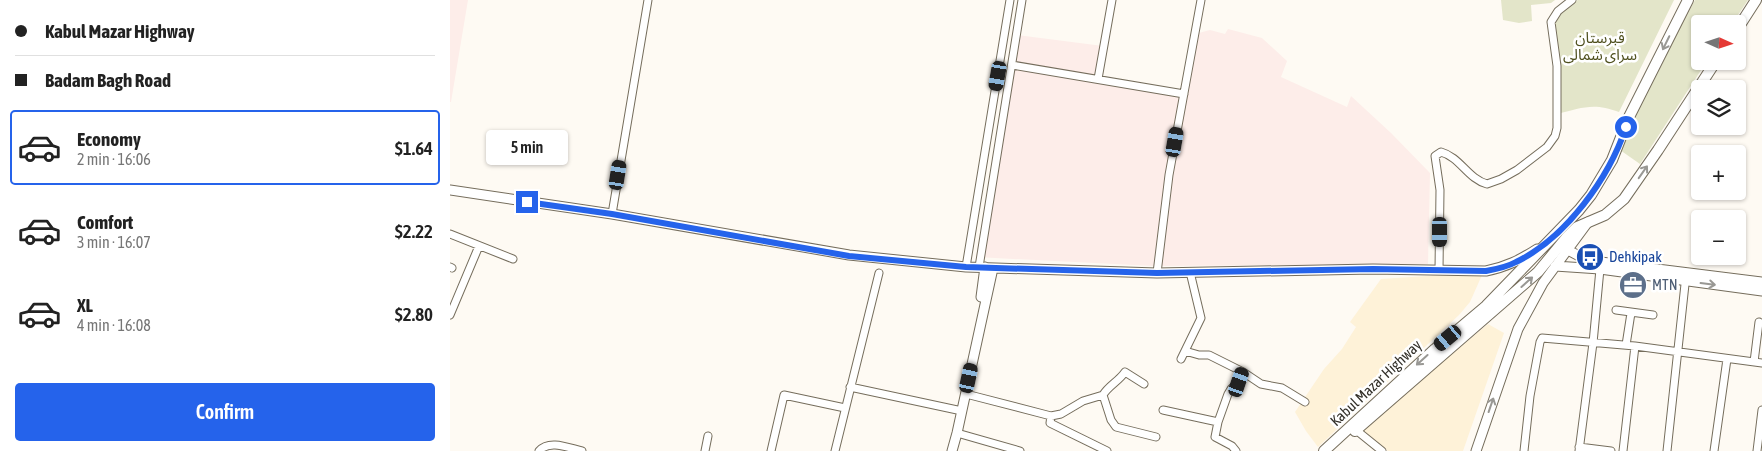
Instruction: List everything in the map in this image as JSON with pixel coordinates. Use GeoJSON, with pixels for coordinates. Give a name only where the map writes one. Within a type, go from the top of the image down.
{"type":"FeatureCollection","features":[{"type":"Feature","properties":{"kind":"highway","name":"Kabul Mazar Highway"},"geometry":{"type":"LineString","coordinates":[[1334,451],[1488,310],[1544,245],[1579,210],[1602,177],[1622,137],[1629,117],[1688,0]]}},
{"type":"Feature","properties":{"kind":"highway"},"geometry":{"type":"LineString","coordinates":[[1746,16],[1756,0]]}},
{"type":"Feature","properties":{"kind":"highway","name":"Kabul Mazar Highway"},"geometry":{"type":"LineString","coordinates":[[1324,451],[1435,349],[1538,272],[1567,237],[1577,228],[1605,215],[1624,198],[1710,70]]}},
{"type":"Feature","properties":{"kind":"main road"},"geometry":{"type":"LineString","coordinates":[[451,192],[612,214],[849,256],[966,267],[1157,273],[1373,269],[1486,271],[1517,262],[1544,245]]}},
{"type":"Feature","properties":{"kind":"main road"},"geometry":{"type":"LineString","coordinates":[[1476,451],[1518,330],[1543,283],[1566,249],[1588,222]]}},
{"type":"Feature","properties":{"kind":"main road"},"geometry":{"type":"LineString","coordinates":[[1566,249],[1581,258],[1762,291]]}},
{"type":"Feature","properties":{"kind":"main road"},"geometry":{"type":"LineString","coordinates":[[1555,266],[1762,282]]}},
{"type":"Feature","properties":{"kind":"main road"},"geometry":{"type":"LineString","coordinates":[[947,451],[966,394],[985,267]]}},
{"type":"Feature","properties":{"kind":"main road"},"geometry":{"type":"LineString","coordinates":[[952,451],[957,434],[985,267]]}},
{"type":"Feature","properties":{"kind":"street"},"geometry":{"type":"LineString","coordinates":[[612,214],[648,0]]}},
{"type":"Feature","properties":{"kind":"street"},"geometry":{"type":"LineString","coordinates":[[966,267],[1010,0]]}},
{"type":"Feature","properties":{"kind":"street"},"geometry":{"type":"LineString","coordinates":[[985,267],[1022,0]]}},
{"type":"Feature","properties":{"kind":"street"},"geometry":{"type":"LineString","coordinates":[[1098,79],[1112,0]]}},
{"type":"Feature","properties":{"kind":"street"},"geometry":{"type":"LineString","coordinates":[[1157,273],[1169,174],[1201,0]]}},
{"type":"Feature","properties":{"kind":"street"},"geometry":{"type":"LineString","coordinates":[[1435,270],[1440,190],[1435,156],[1441,152],[1447,154],[1456,159],[1476,179],[1487,184],[1501,179],[1516,170],[1552,141],[1557,128],[1557,66],[1551,22],[1558,11],[1572,0]]}},
{"type":"Feature","properties":{"kind":"street"},"geometry":{"type":"LineString","coordinates":[[1012,65],[1184,94]]}},
{"type":"Feature","properties":{"kind":"street"},"geometry":{"type":"LineString","coordinates":[[450,234],[513,259]]}},
{"type":"Feature","properties":{"kind":"street"},"geometry":{"type":"LineString","coordinates":[[450,315],[480,246]]}},
{"type":"Feature","properties":{"kind":"street"},"geometry":{"type":"LineString","coordinates":[[1600,269],[1593,343],[1579,449],[1611,451]]}},
{"type":"Feature","properties":{"kind":"street"},"geometry":{"type":"LineString","coordinates":[[1181,359],[1201,318],[1190,272]]}},
{"type":"Feature","properties":{"kind":"street"},"geometry":{"type":"LineString","coordinates":[[835,451],[879,273]]}},
{"type":"Feature","properties":{"kind":"street"},"geometry":{"type":"LineString","coordinates":[[1668,451],[1686,277]]}},
{"type":"Feature","properties":{"kind":"street"},"geometry":{"type":"LineString","coordinates":[[1616,310],[1653,315]]}},
{"type":"Feature","properties":{"kind":"street"},"geometry":{"type":"LineString","coordinates":[[1626,345],[1631,312]]}},
{"type":"Feature","properties":{"kind":"street"},"geometry":{"type":"LineString","coordinates":[[1754,362],[1760,322]]}},
{"type":"Feature","properties":{"kind":"street"},"geometry":{"type":"LineString","coordinates":[[1524,451],[1530,396],[1542,338],[1635,346],[1762,363]]}},
{"type":"Feature","properties":{"kind":"street"},"geometry":{"type":"LineString","coordinates":[[1623,451],[1635,346]]}},
{"type":"Feature","properties":{"kind":"street"},"geometry":{"type":"LineString","coordinates":[[1185,351],[1199,355],[1209,355],[1243,372],[1261,384],[1282,388],[1305,402]]}},
{"type":"Feature","properties":{"kind":"street"},"geometry":{"type":"LineString","coordinates":[[1714,451],[1727,358]]}},
{"type":"Feature","properties":{"kind":"street"},"geometry":{"type":"LineString","coordinates":[[966,394],[1051,416],[1061,414],[1083,401],[1103,395],[1125,372],[1144,384]]}},
{"type":"Feature","properties":{"kind":"street"},"geometry":{"type":"LineString","coordinates":[[1236,451],[1232,446],[1215,438],[1218,422],[1228,394],[1239,382],[1243,372]]}},
{"type":"Feature","properties":{"kind":"street"},"geometry":{"type":"LineString","coordinates":[[850,387],[960,411]]}},
{"type":"Feature","properties":{"kind":"street"},"geometry":{"type":"LineString","coordinates":[[772,451],[784,395],[845,408]]}},
{"type":"Feature","properties":{"kind":"street"},"geometry":{"type":"LineString","coordinates":[[1103,395],[1111,420],[1116,427],[1156,437]]}},
{"type":"Feature","properties":{"kind":"street"},"geometry":{"type":"LineString","coordinates":[[1163,410],[1218,422]]}},
{"type":"Feature","properties":{"kind":"street"},"geometry":{"type":"LineString","coordinates":[[1757,451],[1762,410]]}},
{"type":"Feature","properties":{"kind":"street"},"geometry":{"type":"LineString","coordinates":[[1051,416],[1050,423],[1107,451]]}},
{"type":"Feature","properties":{"kind":"street"},"geometry":{"type":"LineString","coordinates":[[1356,430],[1382,451]]}},
{"type":"Feature","properties":{"kind":"street"},"geometry":{"type":"LineString","coordinates":[[957,434],[1020,451]]}},
{"type":"Feature","properties":{"kind":"street"},"geometry":{"type":"LineString","coordinates":[[705,451],[708,436]]}},
{"type":"Feature","properties":{"kind":"street"},"geometry":{"type":"LineString","coordinates":[[541,449],[552,444],[582,451]]}},
{"type":"Feature","properties":{"kind":"street"},"geometry":{"type":"LineString","coordinates":[[541,449],[563,451]]}},
{"type":"Feature","properties":{"kind":"shaded area"},"geometry":{"type":"Polygon","coordinates":[[[450,0],[468,0],[451,102],[450,102],[450,0]]]}},
{"type":"Feature","properties":{"kind":"shaded area"},"geometry":{"type":"Polygon","coordinates":[[[1228,29],[1262,38],[1287,61],[1281,77],[1347,107],[1351,96],[1430,173],[1428,264],[1153,266],[976,257],[1017,35],[1103,46],[1098,79],[1184,94],[1195,34],[1210,30],[1225,34],[1228,29]]]}},
{"type":"Feature","properties":{"kind":"shaded area"},"geometry":{"type":"Polygon","coordinates":[[[1471,273],[1482,275],[1470,302],[1459,315],[1318,447],[1295,412],[1324,369],[1342,349],[1356,327],[1350,322],[1381,279],[1471,273]]]}},
{"type":"Feature","properties":{"kind":"shaded area"},"geometry":{"type":"Polygon","coordinates":[[[1488,324],[1504,333],[1463,451],[1388,451],[1361,430],[1488,324]]]}},
{"type":"Feature","properties":{"kind":"green space"},"geometry":{"type":"Polygon","coordinates":[[[1501,0],[1555,0],[1551,3],[1531,5],[1532,21],[1519,23],[1503,20],[1501,0]]]}},
{"type":"Feature","properties":{"kind":"green space","name":"قبرستان سرای شمالی"},"geometry":{"type":"Polygon","coordinates":[[[1578,0],[1674,0],[1619,112],[1602,107],[1594,107],[1556,114],[1556,60],[1551,37],[1558,10],[1578,0]]]}},
{"type":"Feature","properties":{"kind":"green space"},"geometry":{"type":"Polygon","coordinates":[[[1695,0],[1748,0],[1738,15],[1691,15],[1691,70],[1701,70],[1695,80],[1691,80],[1691,86],[1640,164],[1620,150],[1656,70],[1695,0]]]}},
{"type":"Feature","properties":{"kind":"place","name":"Dehkipak"},"geometry":{"type":"Point","coordinates":[1590,257]}},
{"type":"Feature","properties":{"kind":"place","name":"MTN"},"geometry":{"type":"Point","coordinates":[1633,285]}},
{"type":"Feature","properties":{"kind":"route"},"geometry":{"type":"LineString","coordinates":[[527,202],[612,214],[849,256],[966,267],[1157,273],[1373,269],[1486,271],[1517,262],[1544,245],[1566,224],[1591,195],[1612,160],[1626,127]]}}]}
